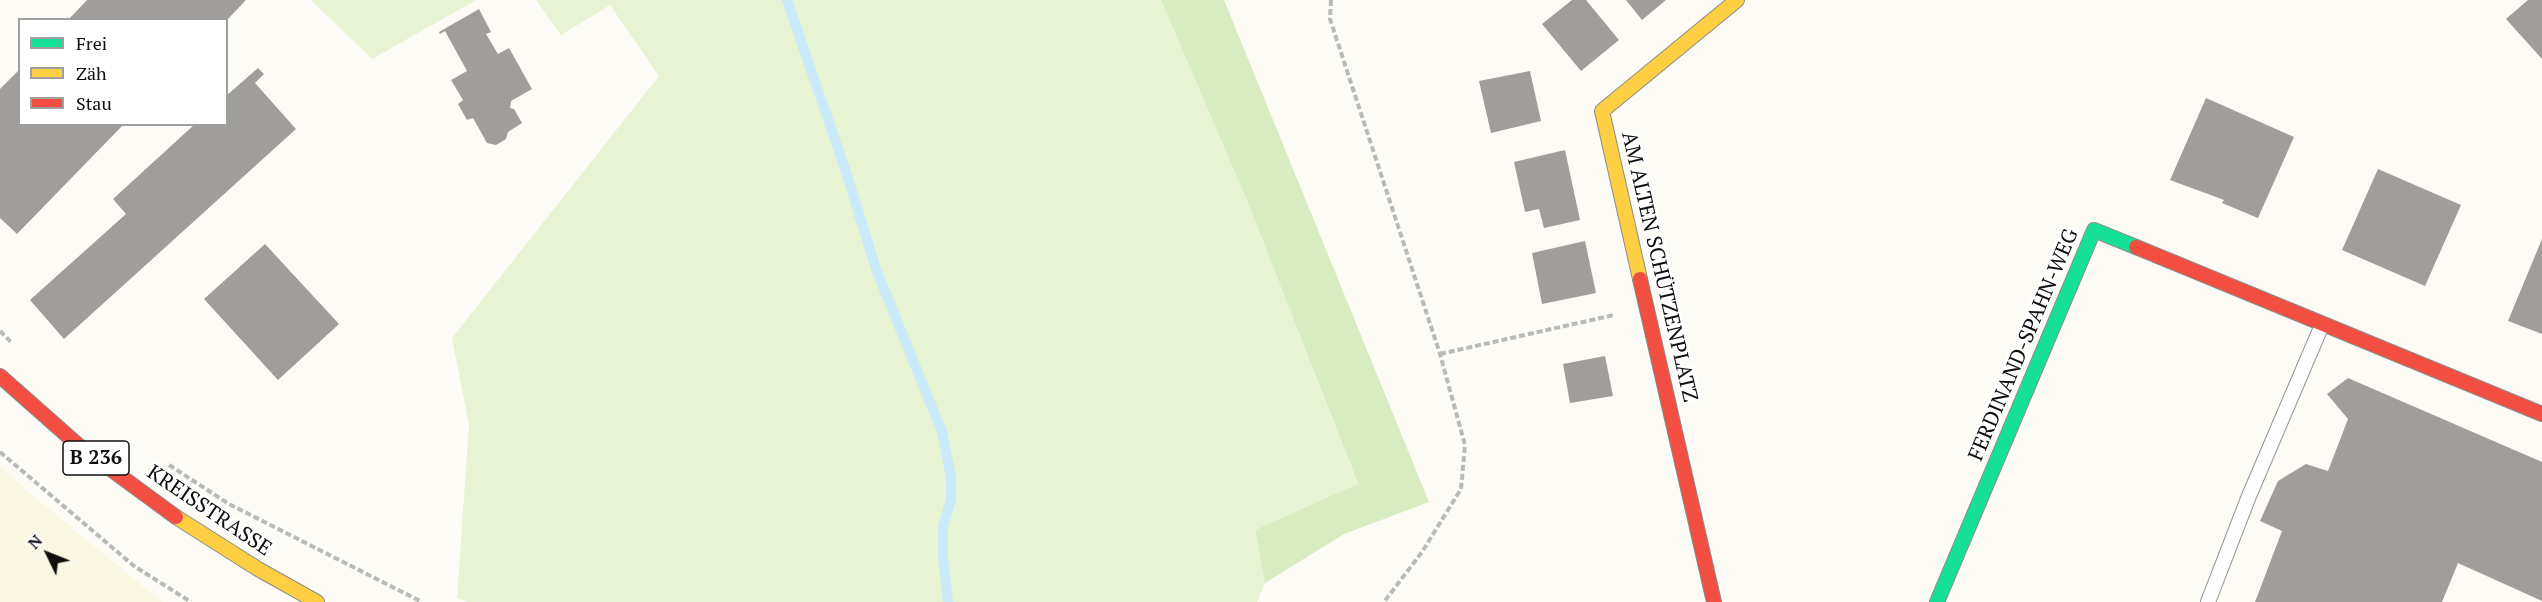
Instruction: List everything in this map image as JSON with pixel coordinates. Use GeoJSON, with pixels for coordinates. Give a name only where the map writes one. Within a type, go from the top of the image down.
{"type":"FeatureCollection","features":[{"type":"Feature","properties":{"kind":"street","name":"AM ALTEN SCHÜTZENPLATZ"},"geometry":{"type":"LineString","coordinates":[[1714,602],[1602,111],[1737,0]]}},
{"type":"Feature","properties":{"kind":"street","name":"FERDINAND-SPAHN-WEG"},"geometry":{"type":"LineString","coordinates":[[1938,602],[2094,230],[2542,414]]}},
{"type":"Feature","properties":{"kind":"street","name":"KREISSTRASSE"},"geometry":{"type":"LineString","coordinates":[[0,376],[89,453],[198,533],[280,583],[317,602]]}},
{"type":"Feature","properties":{"kind":"street"},"geometry":{"type":"LineString","coordinates":[[280,583],[291,602]]}},
{"type":"Feature","properties":{"kind":"lane"},"geometry":{"type":"LineString","coordinates":[[2208,602],[2249,496],[2322,325]]}},
{"type":"Feature","properties":{"kind":"path"},"geometry":{"type":"LineString","coordinates":[[1332,0],[1330,19],[1440,354],[1465,446],[1461,489],[1422,552],[1384,602]]}},
{"type":"Feature","properties":{"kind":"path"},"geometry":{"type":"LineString","coordinates":[[1440,354],[1647,308]]}},
{"type":"Feature","properties":{"kind":"path"},"geometry":{"type":"LineString","coordinates":[[0,331],[17,347]]}},
{"type":"Feature","properties":{"kind":"path"},"geometry":{"type":"LineString","coordinates":[[0,452],[134,566],[190,602]]}},
{"type":"Feature","properties":{"kind":"path"},"geometry":{"type":"LineString","coordinates":[[160,460],[229,504],[422,602]]}},
{"type":"Feature","properties":{"kind":"shaded area"},"geometry":{"type":"Polygon","coordinates":[[[0,466],[27,491],[162,602],[0,602],[0,466]]]}},
{"type":"Feature","properties":{"kind":"green space"},"geometry":{"type":"Polygon","coordinates":[[[311,0],[476,0],[372,59],[311,0]]]}},
{"type":"Feature","properties":{"kind":"green space"},"geometry":{"type":"Polygon","coordinates":[[[536,0],[1161,0],[1246,198],[1358,485],[1255,530],[1265,583],[1257,602],[468,602],[457,598],[469,425],[452,338],[659,76],[610,5],[561,35],[536,0]]]}},
{"type":"Feature","properties":{"kind":"green space"},"geometry":{"type":"Polygon","coordinates":[[[1161,0],[1224,0],[1429,502],[1344,534],[1265,583],[1255,530],[1358,484],[1246,198],[1161,0]]]}},
{"type":"Feature","properties":{"kind":"building"},"geometry":{"type":"Polygon","coordinates":[[[87,0],[246,0],[228,19],[70,18],[87,0]]]}},
{"type":"Feature","properties":{"kind":"building"},"geometry":{"type":"Polygon","coordinates":[[[1572,0],[1586,0],[1619,40],[1581,71],[1542,24],[1572,0]]]}},
{"type":"Feature","properties":{"kind":"building"},"geometry":{"type":"Polygon","coordinates":[[[1626,0],[1666,0],[1642,20],[1626,0]]]}},
{"type":"Feature","properties":{"kind":"building"},"geometry":{"type":"Polygon","coordinates":[[[2528,0],[2542,0],[2542,59],[2506,19],[2528,0]]]}},
{"type":"Feature","properties":{"kind":"building"},"geometry":{"type":"Polygon","coordinates":[[[479,9],[491,32],[486,34],[498,54],[509,48],[532,89],[511,101],[510,108],[514,109],[522,123],[508,132],[506,139],[496,145],[487,143],[473,118],[467,120],[458,104],[463,100],[451,80],[467,71],[445,31],[440,34],[439,32],[479,9]]]}},
{"type":"Feature","properties":{"kind":"building"},"geometry":{"type":"Polygon","coordinates":[[[258,68],[264,74],[255,83],[296,129],[64,339],[30,300],[126,214],[113,199],[193,126],[228,126],[228,94],[258,68]]]}},
{"type":"Feature","properties":{"kind":"building"},"geometry":{"type":"Polygon","coordinates":[[[18,71],[18,126],[122,126],[17,234],[0,218],[0,89],[18,71]]]}},
{"type":"Feature","properties":{"kind":"building"},"geometry":{"type":"Polygon","coordinates":[[[1530,71],[1541,121],[1491,133],[1479,81],[1530,71]]]}},
{"type":"Feature","properties":{"kind":"building"},"geometry":{"type":"Polygon","coordinates":[[[2206,98],[2294,137],[2258,218],[2222,203],[2224,200],[2170,180],[2206,98]]]}},
{"type":"Feature","properties":{"kind":"building"},"geometry":{"type":"Polygon","coordinates":[[[1565,150],[1580,220],[1544,228],[1539,209],[1525,212],[1514,162],[1565,150]]]}},
{"type":"Feature","properties":{"kind":"building"},"geometry":{"type":"Polygon","coordinates":[[[2378,169],[2461,205],[2425,286],[2342,250],[2378,169]]]}},
{"type":"Feature","properties":{"kind":"building"},"geometry":{"type":"Polygon","coordinates":[[[2542,239],[2542,334],[2508,321],[2542,239]]]}},
{"type":"Feature","properties":{"kind":"building"},"geometry":{"type":"Polygon","coordinates":[[[1585,241],[1596,293],[1542,304],[1532,253],[1585,241]]]}},
{"type":"Feature","properties":{"kind":"building"},"geometry":{"type":"Polygon","coordinates":[[[265,244],[339,324],[278,380],[204,299],[265,244]]]}},
{"type":"Feature","properties":{"kind":"building"},"geometry":{"type":"Polygon","coordinates":[[[1605,356],[1613,396],[1570,403],[1563,364],[1605,356]]]}},
{"type":"Feature","properties":{"kind":"building"},"geometry":{"type":"Polygon","coordinates":[[[2348,378],[2542,462],[2542,601],[2458,563],[2442,602],[2255,602],[2282,531],[2260,521],[2278,481],[2306,464],[2328,471],[2348,419],[2327,394],[2348,378]]]}},
{"type":"Feature","properties":{"kind":"waterway"},"geometry":{"type":"LineString","coordinates":[[787,0],[845,169],[876,269],[942,432],[951,477],[951,499],[943,527],[943,557],[948,602]]}},
{"type":"Feature","properties":{"kind":"traffic: fast"},"geometry":{"type":"LineString","coordinates":[[1937,602],[2094,230],[2136,247]]}},
{"type":"Feature","properties":{"kind":"traffic: slow"},"geometry":{"type":"LineString","coordinates":[[1640,279],[1602,111],[1737,0]]}},
{"type":"Feature","properties":{"kind":"traffic: slow"},"geometry":{"type":"LineString","coordinates":[[176,517],[258,569],[317,602]]}},
{"type":"Feature","properties":{"kind":"traffic: jam"},"geometry":{"type":"LineString","coordinates":[[2136,247],[2542,414]]}},
{"type":"Feature","properties":{"kind":"traffic: jam"},"geometry":{"type":"LineString","coordinates":[[1640,279],[1714,602]]}},
{"type":"Feature","properties":{"kind":"traffic: jam"},"geometry":{"type":"LineString","coordinates":[[0,376],[78,445],[176,517]]}}]}
